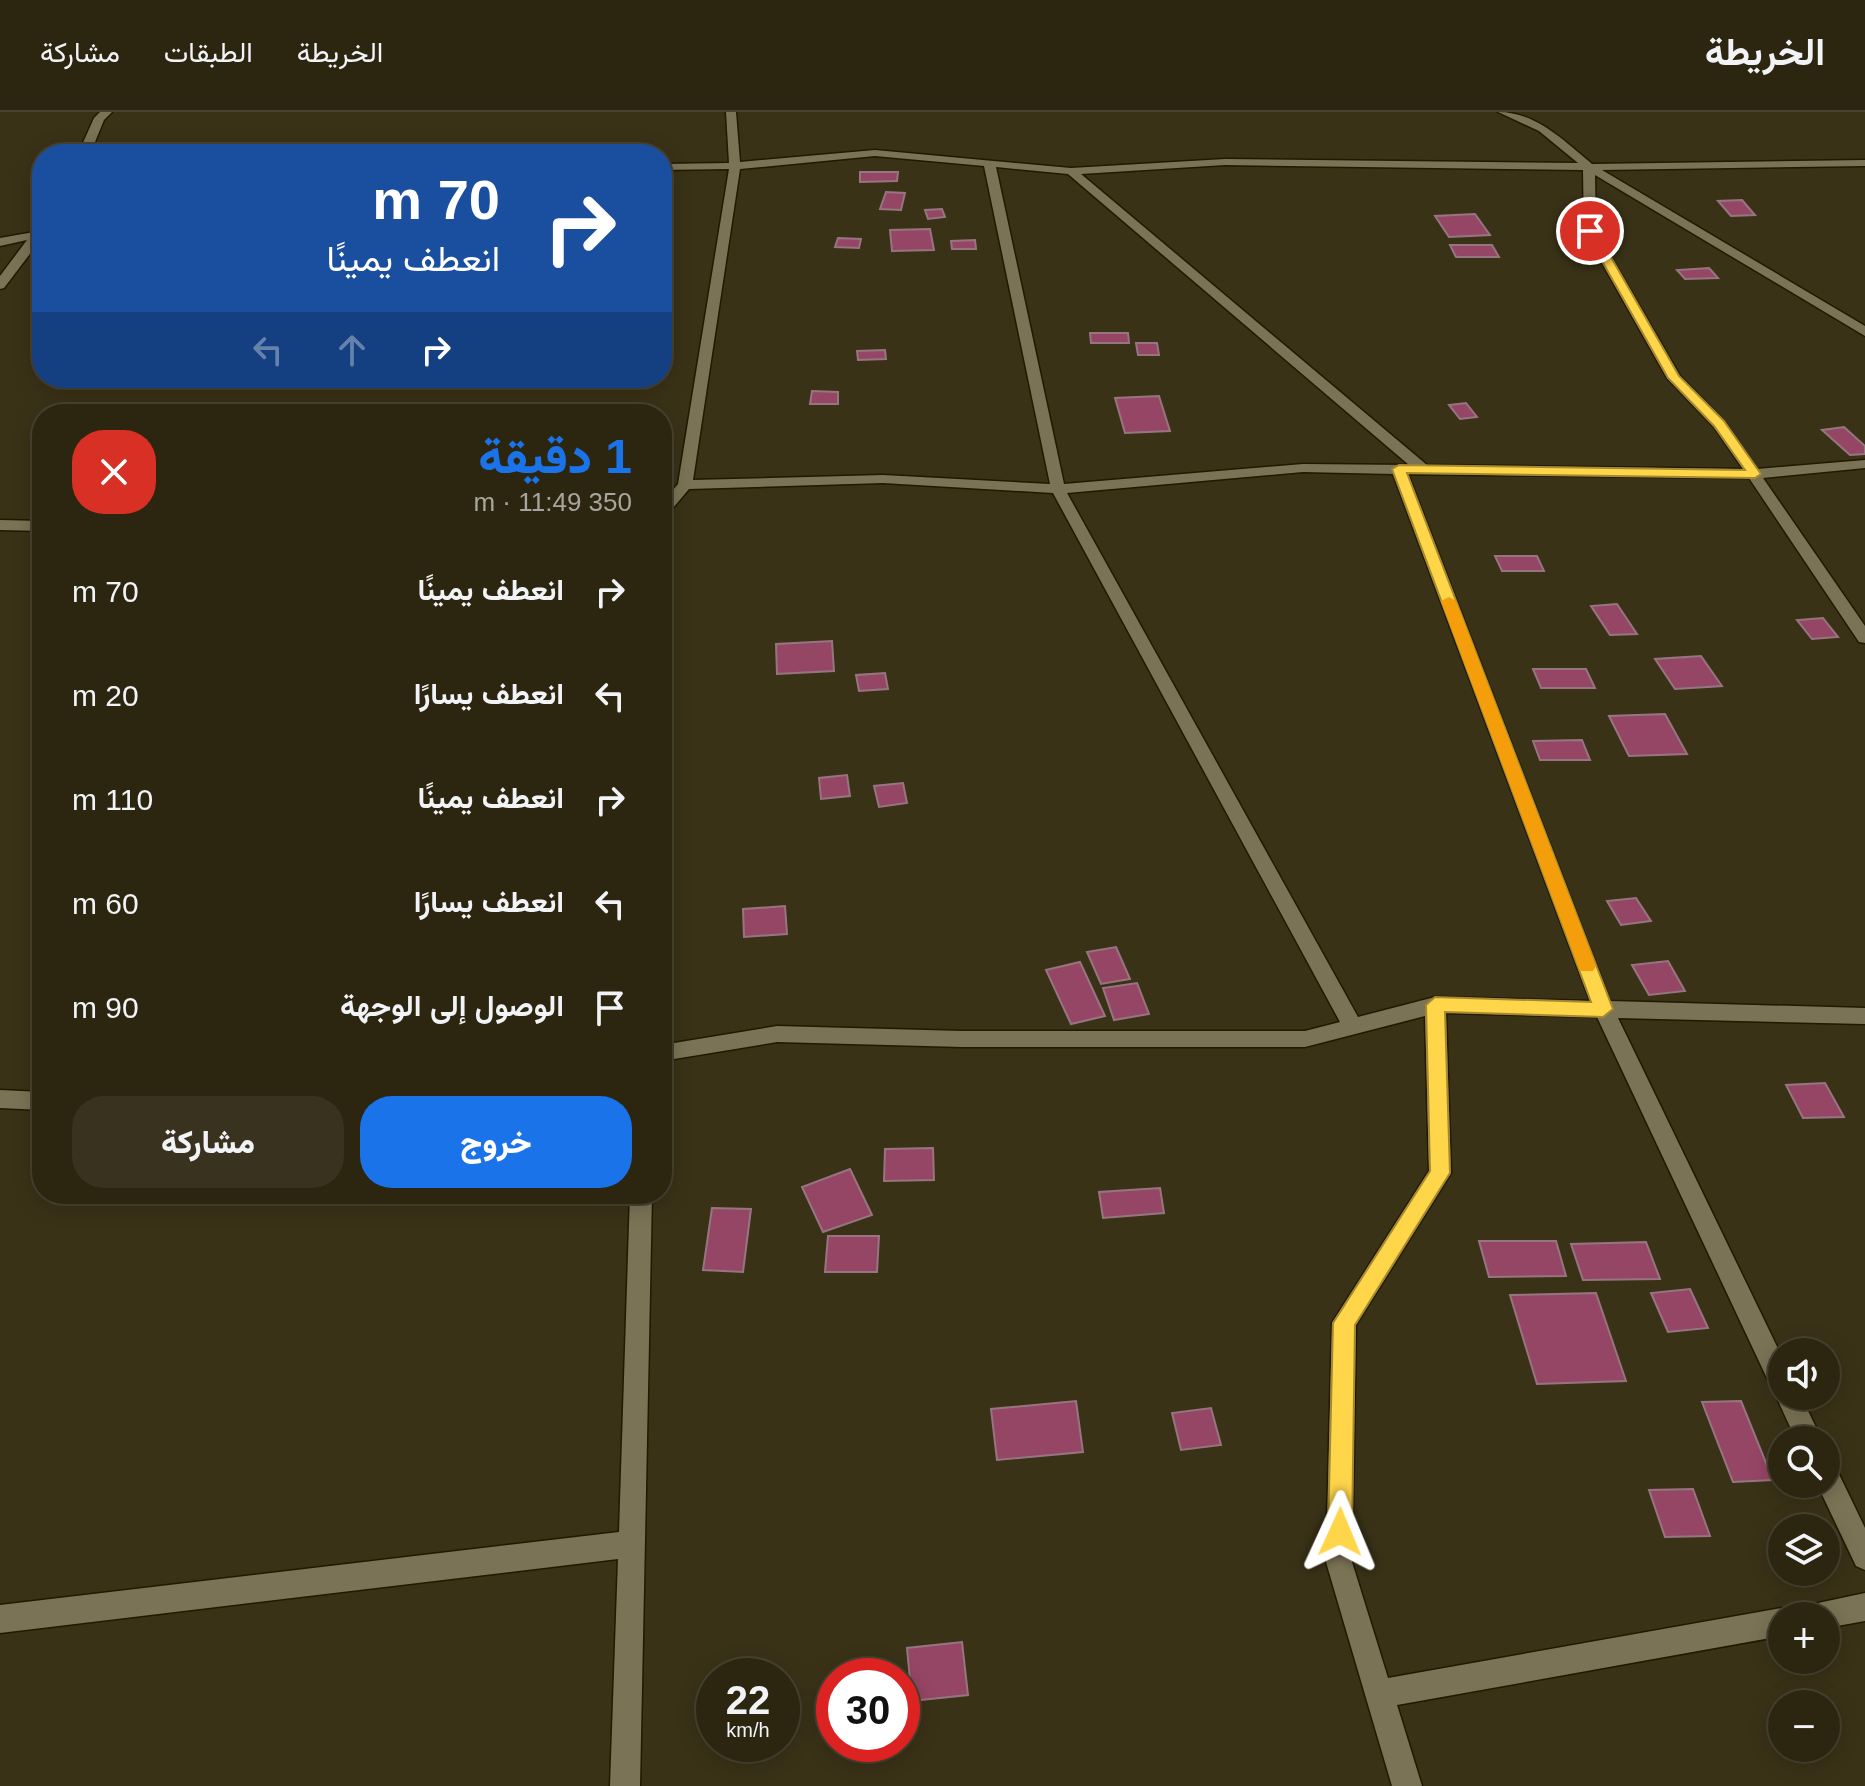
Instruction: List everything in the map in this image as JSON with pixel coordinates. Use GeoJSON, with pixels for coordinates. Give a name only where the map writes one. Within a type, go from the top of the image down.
{"type":"FeatureCollection","features":[{"type":"Feature","properties":{"kind":"street"},"geometry":{"type":"LineString","coordinates":[[88,144],[99,118],[107,112]]}},
{"type":"Feature","properties":{"kind":"street"},"geometry":{"type":"LineString","coordinates":[[672,500],[685,485],[735,166],[731,112]]}},
{"type":"Feature","properties":{"kind":"street"},"geometry":{"type":"LineString","coordinates":[[1503,112],[1543,129],[1589,167],[1858,323],[1865,332]]}},
{"type":"Feature","properties":{"kind":"street"},"geometry":{"type":"LineString","coordinates":[[672,167],[735,166],[875,153],[1071,171],[1225,162],[1589,167],[1865,163]]}},
{"type":"Feature","properties":{"kind":"street"},"geometry":{"type":"LineString","coordinates":[[989,163],[1058,489],[1353,1026]]}},
{"type":"Feature","properties":{"kind":"street"},"geometry":{"type":"LineString","coordinates":[[1589,167],[1590,231],[1674,378],[1719,424],[1865,638]]}},
{"type":"Feature","properties":{"kind":"street"},"geometry":{"type":"LineString","coordinates":[[1071,171],[1424,470]]}},
{"type":"Feature","properties":{"kind":"street"},"geometry":{"type":"LineString","coordinates":[[0,242],[32,234]]}},
{"type":"Feature","properties":{"kind":"street"},"geometry":{"type":"LineString","coordinates":[[0,285],[32,244]]}},
{"type":"Feature","properties":{"kind":"street"},"geometry":{"type":"LineString","coordinates":[[685,485],[883,479],[1058,489],[1303,468],[1755,474],[1865,464]]}},
{"type":"Feature","properties":{"kind":"street"},"geometry":{"type":"LineString","coordinates":[[1399,469],[1603,1009],[1768,1354]]}},
{"type":"Feature","properties":{"kind":"street"},"geometry":{"type":"LineString","coordinates":[[0,525],[32,526]]}},
{"type":"Feature","properties":{"kind":"street"},"geometry":{"type":"LineString","coordinates":[[1407,1786],[1339,1562],[1344,1323],[1440,1173],[1435,1005]]}},
{"type":"Feature","properties":{"kind":"street"},"geometry":{"type":"LineString","coordinates":[[672,1051],[777,1034],[962,1039],[1305,1039],[1435,1005],[1865,1016]]}},
{"type":"Feature","properties":{"kind":"street"},"geometry":{"type":"LineString","coordinates":[[0,1099],[32,1101]]}},
{"type":"Feature","properties":{"kind":"street"},"geometry":{"type":"LineString","coordinates":[[625,1786],[641,1204]]}},
{"type":"Feature","properties":{"kind":"street"},"geometry":{"type":"LineString","coordinates":[[1837,1498],[1865,1557]]}},
{"type":"Feature","properties":{"kind":"street"},"geometry":{"type":"LineString","coordinates":[[0,1619],[631,1544]]}},
{"type":"Feature","properties":{"kind":"street"},"geometry":{"type":"LineString","coordinates":[[1840,1611],[1865,1607]]}},
{"type":"Feature","properties":{"kind":"street"},"geometry":{"type":"LineString","coordinates":[[1379,1694],[1768,1625]]}},
{"type":"Feature","properties":{"kind":"building"},"geometry":{"type":"Polygon","coordinates":[[[860,172],[898,172],[897,181],[860,182],[860,172]]]}},
{"type":"Feature","properties":{"kind":"building"},"geometry":{"type":"Polygon","coordinates":[[[886,192],[905,193],[901,210],[880,209],[886,192]]]}},
{"type":"Feature","properties":{"kind":"building"},"geometry":{"type":"Polygon","coordinates":[[[1742,200],[1755,215],[1731,216],[1718,201],[1742,200]]]}},
{"type":"Feature","properties":{"kind":"building"},"geometry":{"type":"Polygon","coordinates":[[[942,209],[945,217],[928,219],[925,210],[942,209]]]}},
{"type":"Feature","properties":{"kind":"building"},"geometry":{"type":"Polygon","coordinates":[[[1475,214],[1490,235],[1449,237],[1435,216],[1475,214]]]}},
{"type":"Feature","properties":{"kind":"building"},"geometry":{"type":"Polygon","coordinates":[[[930,229],[934,250],[892,251],[890,230],[930,229]]]}},
{"type":"Feature","properties":{"kind":"building"},"geometry":{"type":"Polygon","coordinates":[[[838,238],[861,239],[859,248],[835,247],[838,238]]]}},
{"type":"Feature","properties":{"kind":"building"},"geometry":{"type":"Polygon","coordinates":[[[975,240],[976,249],[952,249],[951,241],[975,240]]]}},
{"type":"Feature","properties":{"kind":"building"},"geometry":{"type":"Polygon","coordinates":[[[1450,245],[1492,245],[1499,257],[1456,257],[1450,245]]]}},
{"type":"Feature","properties":{"kind":"building"},"geometry":{"type":"Polygon","coordinates":[[[1709,268],[1718,278],[1685,279],[1677,270],[1709,268]]]}},
{"type":"Feature","properties":{"kind":"building"},"geometry":{"type":"Polygon","coordinates":[[[1090,333],[1128,333],[1129,343],[1091,343],[1090,333]]]}},
{"type":"Feature","properties":{"kind":"building"},"geometry":{"type":"Polygon","coordinates":[[[1136,343],[1157,343],[1159,355],[1138,355],[1136,343]]]}},
{"type":"Feature","properties":{"kind":"building"},"geometry":{"type":"Polygon","coordinates":[[[885,350],[886,359],[858,360],[857,351],[885,350]]]}},
{"type":"Feature","properties":{"kind":"building"},"geometry":{"type":"Polygon","coordinates":[[[812,391],[838,392],[838,404],[810,404],[812,391]]]}},
{"type":"Feature","properties":{"kind":"building"},"geometry":{"type":"Polygon","coordinates":[[[1159,396],[1170,431],[1125,433],[1115,398],[1159,396]]]}},
{"type":"Feature","properties":{"kind":"building"},"geometry":{"type":"Polygon","coordinates":[[[1466,403],[1477,417],[1460,419],[1449,405],[1466,403]]]}},
{"type":"Feature","properties":{"kind":"building"},"geometry":{"type":"Polygon","coordinates":[[[1844,427],[1865,446],[1865,454],[1850,455],[1822,430],[1844,427]]]}},
{"type":"Feature","properties":{"kind":"building"},"geometry":{"type":"Polygon","coordinates":[[[1495,556],[1537,556],[1544,571],[1502,571],[1495,556]]]}},
{"type":"Feature","properties":{"kind":"building"},"geometry":{"type":"Polygon","coordinates":[[[1617,604],[1637,634],[1610,635],[1591,606],[1617,604]]]}},
{"type":"Feature","properties":{"kind":"building"},"geometry":{"type":"Polygon","coordinates":[[[1823,618],[1838,637],[1812,639],[1797,620],[1823,618]]]}},
{"type":"Feature","properties":{"kind":"building"},"geometry":{"type":"Polygon","coordinates":[[[832,641],[834,671],[777,674],[776,644],[832,641]]]}},
{"type":"Feature","properties":{"kind":"building"},"geometry":{"type":"Polygon","coordinates":[[[1701,656],[1722,686],[1675,689],[1655,659],[1701,656]]]}},
{"type":"Feature","properties":{"kind":"building"},"geometry":{"type":"Polygon","coordinates":[[[1533,669],[1586,669],[1595,688],[1541,688],[1533,669]]]}},
{"type":"Feature","properties":{"kind":"building"},"geometry":{"type":"Polygon","coordinates":[[[885,673],[888,689],[859,691],[856,675],[885,673]]]}},
{"type":"Feature","properties":{"kind":"building"},"geometry":{"type":"Polygon","coordinates":[[[1665,714],[1687,754],[1629,756],[1609,716],[1665,714]]]}},
{"type":"Feature","properties":{"kind":"building"},"geometry":{"type":"Polygon","coordinates":[[[1582,740],[1590,760],[1540,760],[1533,741],[1582,740]]]}},
{"type":"Feature","properties":{"kind":"building"},"geometry":{"type":"Polygon","coordinates":[[[847,775],[850,796],[821,799],[819,778],[847,775]]]}},
{"type":"Feature","properties":{"kind":"building"},"geometry":{"type":"Polygon","coordinates":[[[903,783],[907,803],[879,807],[874,786],[903,783]]]}},
{"type":"Feature","properties":{"kind":"building"},"geometry":{"type":"Polygon","coordinates":[[[1636,898],[1651,921],[1621,925],[1607,901],[1636,898]]]}},
{"type":"Feature","properties":{"kind":"building"},"geometry":{"type":"Polygon","coordinates":[[[785,906],[787,934],[744,937],[743,909],[785,906]]]}},
{"type":"Feature","properties":{"kind":"building"},"geometry":{"type":"Polygon","coordinates":[[[1116,947],[1130,979],[1101,984],[1087,952],[1116,947]]]}},
{"type":"Feature","properties":{"kind":"building"},"geometry":{"type":"Polygon","coordinates":[[[1668,961],[1685,991],[1649,995],[1632,965],[1668,961]]]}},
{"type":"Feature","properties":{"kind":"building"},"geometry":{"type":"Polygon","coordinates":[[[1080,962],[1105,1016],[1071,1024],[1046,970],[1080,962]]]}},
{"type":"Feature","properties":{"kind":"building"},"geometry":{"type":"Polygon","coordinates":[[[1137,983],[1149,1014],[1114,1020],[1103,988],[1137,983]]]}},
{"type":"Feature","properties":{"kind":"building"},"geometry":{"type":"Polygon","coordinates":[[[1825,1083],[1844,1117],[1803,1118],[1786,1085],[1825,1083]]]}},
{"type":"Feature","properties":{"kind":"building"},"geometry":{"type":"Polygon","coordinates":[[[933,1148],[934,1180],[884,1181],[885,1149],[933,1148]]]}},
{"type":"Feature","properties":{"kind":"building"},"geometry":{"type":"Polygon","coordinates":[[[850,1169],[872,1215],[823,1232],[802,1187],[850,1169]]]}},
{"type":"Feature","properties":{"kind":"building"},"geometry":{"type":"Polygon","coordinates":[[[1160,1188],[1164,1213],[1103,1218],[1099,1192],[1160,1188]]]}},
{"type":"Feature","properties":{"kind":"building"},"geometry":{"type":"Polygon","coordinates":[[[712,1208],[751,1209],[743,1272],[703,1270],[712,1208]]]}},
{"type":"Feature","properties":{"kind":"building"},"geometry":{"type":"Polygon","coordinates":[[[828,1236],[879,1236],[877,1272],[825,1272],[828,1236]]]}},
{"type":"Feature","properties":{"kind":"building"},"geometry":{"type":"Polygon","coordinates":[[[1479,1241],[1556,1241],[1566,1276],[1489,1277],[1479,1241]]]}},
{"type":"Feature","properties":{"kind":"building"},"geometry":{"type":"Polygon","coordinates":[[[1646,1242],[1660,1279],[1583,1280],[1571,1244],[1646,1242]]]}},
{"type":"Feature","properties":{"kind":"building"},"geometry":{"type":"Polygon","coordinates":[[[1690,1289],[1708,1328],[1668,1332],[1651,1293],[1690,1289]]]}},
{"type":"Feature","properties":{"kind":"building"},"geometry":{"type":"Polygon","coordinates":[[[1596,1293],[1626,1381],[1537,1384],[1510,1295],[1596,1293]]]}},
{"type":"Feature","properties":{"kind":"building"},"geometry":{"type":"Polygon","coordinates":[[[1076,1401],[1083,1452],[997,1460],[991,1409],[1076,1401]]]}},
{"type":"Feature","properties":{"kind":"building"},"geometry":{"type":"Polygon","coordinates":[[[1741,1401],[1768,1468],[1768,1480],[1733,1482],[1702,1402],[1741,1401]]]}},
{"type":"Feature","properties":{"kind":"building"},"geometry":{"type":"Polygon","coordinates":[[[1211,1408],[1221,1445],[1181,1450],[1172,1413],[1211,1408]]]}},
{"type":"Feature","properties":{"kind":"building"},"geometry":{"type":"Polygon","coordinates":[[[1693,1489],[1710,1536],[1665,1537],[1649,1490],[1693,1489]]]}},
{"type":"Feature","properties":{"kind":"building"},"geometry":{"type":"Polygon","coordinates":[[[962,1642],[968,1695],[920,1700],[920,1658],[908,1658],[907,1648],[962,1642]]]}},
{"type":"Feature","properties":{"kind":"slow traffic"},"geometry":{"type":"LineString","coordinates":[[1449,601],[1587,966]]}},
{"type":"Feature","properties":{"kind":"route"},"geometry":{"type":"LineString","coordinates":[[1340,1532],[1344,1323],[1440,1173],[1435,1005],[1603,1009],[1399,469],[1755,474],[1719,424],[1674,378],[1590,231]]}}]}
